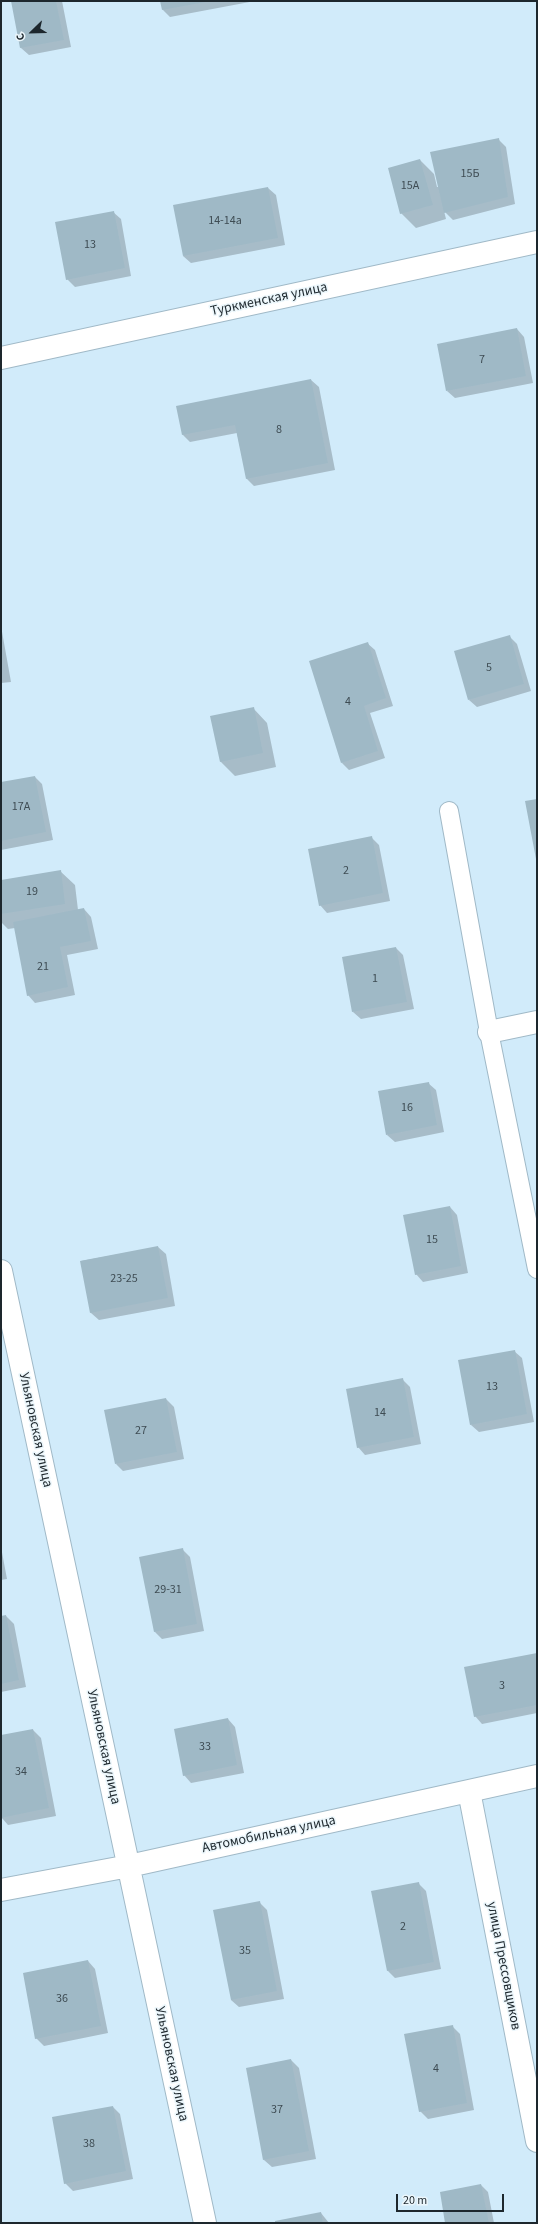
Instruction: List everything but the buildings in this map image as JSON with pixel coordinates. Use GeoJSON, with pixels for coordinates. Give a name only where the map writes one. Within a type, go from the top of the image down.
{"type":"FeatureCollection","features":[{"type":"Feature","properties":{"kind":"street","name":"Туркменская улица"},"geometry":{"type":"LineString","coordinates":[[1,358],[537,242]]}},
{"type":"Feature","properties":{"kind":"street"},"geometry":{"type":"LineString","coordinates":[[489,1032],[537,1022]]}},
{"type":"Feature","properties":{"kind":"street","name":"Ульяновская улица"},"geometry":{"type":"LineString","coordinates":[[1,1271],[205,2223]]}},
{"type":"Feature","properties":{"kind":"street","name":"Автомобильная улица"},"geometry":{"type":"LineString","coordinates":[[1,1890],[128,1866],[537,1776]]}},
{"type":"Feature","properties":{"kind":"street","name":"улица Прессовщиков"},"geometry":{"type":"LineString","coordinates":[[469,1791],[537,2141]]}},
{"type":"Feature","properties":{"kind":"lane"},"geometry":{"type":"LineString","coordinates":[[449,811],[489,1032],[537,1269]]}}]}
